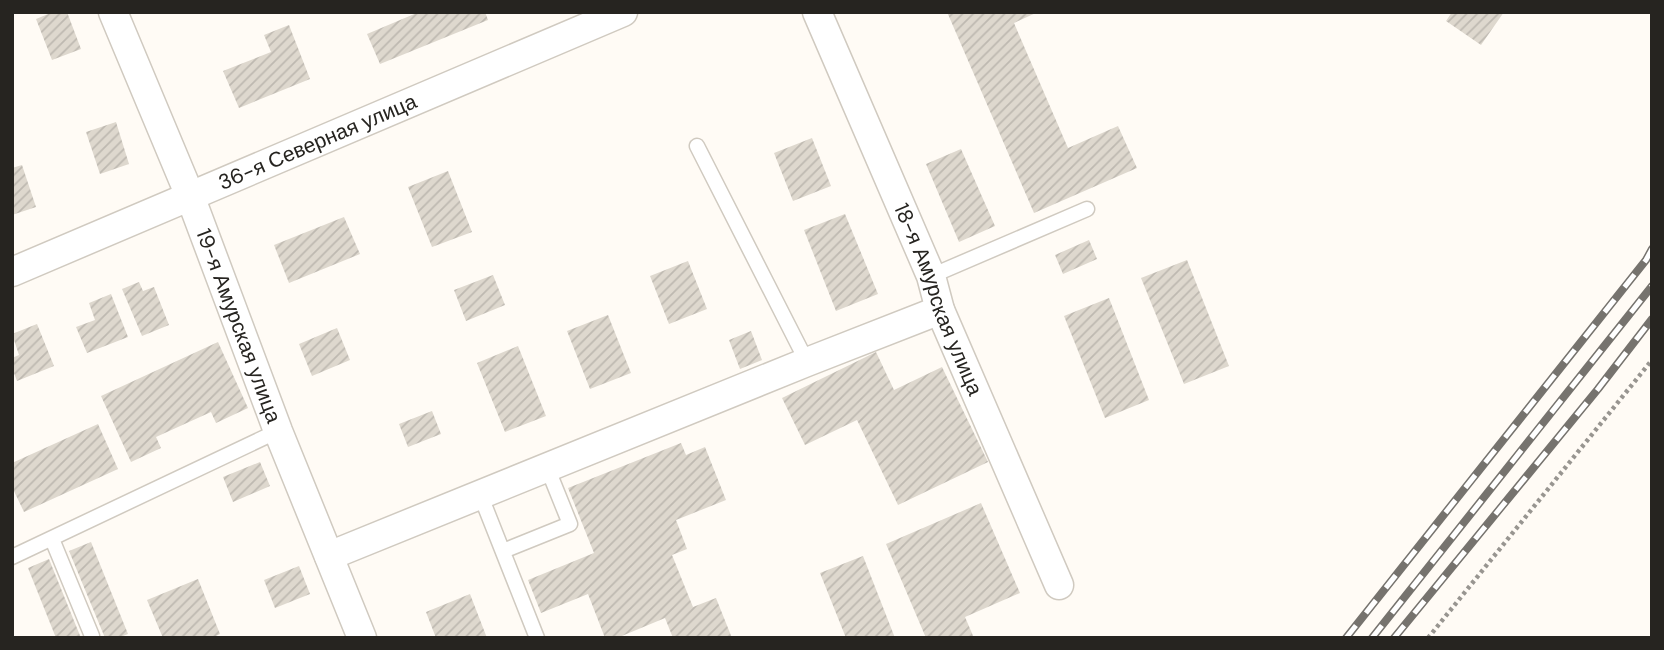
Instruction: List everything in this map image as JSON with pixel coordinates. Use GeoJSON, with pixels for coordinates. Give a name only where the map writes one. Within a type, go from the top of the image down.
{"type":"FeatureCollection","features":[{"type":"Feature","properties":{"kind":"street","name":"19-я Амурская улица"},"geometry":{"type":"LineString","coordinates":[[113,12],[190,196],[278,431],[362,638]]}},
{"type":"Feature","properties":{"kind":"street","name":"36-я Северная улица"},"geometry":{"type":"LineString","coordinates":[[12,272],[624,12]]}},
{"type":"Feature","properties":{"kind":"street","name":"18-я Амурская улица"},"geometry":{"type":"LineString","coordinates":[[817,12],[931,276],[940,310],[1059,585]]}},
{"type":"Feature","properties":{"kind":"street"},"geometry":{"type":"LineString","coordinates":[[329,556],[940,310]]}},
{"type":"Feature","properties":{"kind":"lane"},"geometry":{"type":"LineString","coordinates":[[697,146],[807,362]]}},
{"type":"Feature","properties":{"kind":"lane"},"geometry":{"type":"LineString","coordinates":[[931,276],[1087,209]]}},
{"type":"Feature","properties":{"kind":"lane"},"geometry":{"type":"LineString","coordinates":[[12,557],[278,431]]}},
{"type":"Feature","properties":{"kind":"lane"},"geometry":{"type":"LineString","coordinates":[[502,551],[570,524],[547,467]]}},
{"type":"Feature","properties":{"kind":"lane"},"geometry":{"type":"LineString","coordinates":[[480,494],[537,638]]}},
{"type":"Feature","properties":{"kind":"lane"},"geometry":{"type":"LineString","coordinates":[[52,539],[92,636]]}},
{"type":"Feature","properties":{"kind":"path"},"geometry":{"type":"LineString","coordinates":[[1428,638],[1652,360]]}},
{"type":"Feature","properties":{"kind":"building"},"geometry":{"type":"Polygon","coordinates":[[[53,12],[67,12],[81,49],[52,60],[36,19],[53,12]]]}},
{"type":"Feature","properties":{"kind":"building"},"geometry":{"type":"Polygon","coordinates":[[[419,12],[485,12],[488,20],[380,64],[367,34],[419,12]]]}},
{"type":"Feature","properties":{"kind":"building"},"geometry":{"type":"Polygon","coordinates":[[[947,12],[1038,12],[1014,23],[1068,148],[1118,126],[1137,168],[1034,213],[947,12]]]}},
{"type":"Feature","properties":{"kind":"building"},"geometry":{"type":"Polygon","coordinates":[[[1452,12],[1504,12],[1481,45],[1446,21],[1452,12]]]}},
{"type":"Feature","properties":{"kind":"building"},"geometry":{"type":"Polygon","coordinates":[[[289,25],[310,79],[239,108],[223,71],[271,52],[264,35],[289,25]]]}},
{"type":"Feature","properties":{"kind":"building"},"geometry":{"type":"Polygon","coordinates":[[[116,122],[129,164],[100,174],[86,132],[116,122]]]}},
{"type":"Feature","properties":{"kind":"building"},"geometry":{"type":"Polygon","coordinates":[[[812,138],[831,186],[793,201],[774,153],[812,138]]]}},
{"type":"Feature","properties":{"kind":"building"},"geometry":{"type":"Polygon","coordinates":[[[961,149],[995,226],[959,242],[926,164],[961,149]]]}},
{"type":"Feature","properties":{"kind":"building"},"geometry":{"type":"Polygon","coordinates":[[[22,165],[36,207],[12,215],[12,168],[22,165]]]}},
{"type":"Feature","properties":{"kind":"building"},"geometry":{"type":"Polygon","coordinates":[[[448,171],[472,232],[432,247],[408,187],[448,171]]]}},
{"type":"Feature","properties":{"kind":"building"},"geometry":{"type":"Polygon","coordinates":[[[845,214],[878,294],[836,311],[804,230],[845,214]]]}},
{"type":"Feature","properties":{"kind":"building"},"geometry":{"type":"Polygon","coordinates":[[[344,217],[360,254],[289,283],[274,245],[344,217]]]}},
{"type":"Feature","properties":{"kind":"building"},"geometry":{"type":"Polygon","coordinates":[[[1089,240],[1097,259],[1063,274],[1055,255],[1089,240]]]}},
{"type":"Feature","properties":{"kind":"building"},"geometry":{"type":"Polygon","coordinates":[[[1187,260],[1229,366],[1184,384],[1141,278],[1187,260]]]}},
{"type":"Feature","properties":{"kind":"building"},"geometry":{"type":"Polygon","coordinates":[[[688,261],[707,309],[669,324],[650,276],[688,261]]]}},
{"type":"Feature","properties":{"kind":"building"},"geometry":{"type":"Polygon","coordinates":[[[493,275],[505,305],[466,321],[454,290],[493,275]]]}},
{"type":"Feature","properties":{"kind":"building"},"geometry":{"type":"Polygon","coordinates":[[[139,282],[143,291],[154,287],[169,325],[142,336],[122,289],[139,282]]]}},
{"type":"Feature","properties":{"kind":"building"},"geometry":{"type":"Polygon","coordinates":[[[111,294],[128,337],[87,353],[76,327],[95,320],[89,303],[111,294]]]}},
{"type":"Feature","properties":{"kind":"building"},"geometry":{"type":"Polygon","coordinates":[[[1109,298],[1149,400],[1105,418],[1064,316],[1109,298]]]}},
{"type":"Feature","properties":{"kind":"building"},"geometry":{"type":"Polygon","coordinates":[[[608,315],[631,373],[590,389],[567,331],[608,315]]]}},
{"type":"Feature","properties":{"kind":"building"},"geometry":{"type":"Polygon","coordinates":[[[37,324],[54,366],[17,381],[12,368],[12,358],[19,355],[12,334],[37,324]]]}},
{"type":"Feature","properties":{"kind":"building"},"geometry":{"type":"Polygon","coordinates":[[[337,328],[350,360],[312,376],[299,344],[337,328]]]}},
{"type":"Feature","properties":{"kind":"building"},"geometry":{"type":"Polygon","coordinates":[[[751,331],[762,360],[740,369],[729,340],[751,331]]]}},
{"type":"Feature","properties":{"kind":"building"},"geometry":{"type":"Polygon","coordinates":[[[218,342],[248,408],[216,423],[211,412],[156,437],[161,448],[131,462],[101,396],[218,342]]]}},
{"type":"Feature","properties":{"kind":"building"},"geometry":{"type":"Polygon","coordinates":[[[518,346],[546,416],[505,432],[477,363],[518,346]]]}},
{"type":"Feature","properties":{"kind":"building"},"geometry":{"type":"Polygon","coordinates":[[[876,352],[894,390],[942,367],[988,462],[898,505],[857,420],[805,445],[782,398],[876,352]]]}},
{"type":"Feature","properties":{"kind":"building"},"geometry":{"type":"Polygon","coordinates":[[[432,411],[441,434],[408,447],[399,424],[432,411]]]}},
{"type":"Feature","properties":{"kind":"building"},"geometry":{"type":"Polygon","coordinates":[[[98,424],[118,469],[24,512],[12,487],[12,463],[98,424]]]}},
{"type":"Feature","properties":{"kind":"building"},"geometry":{"type":"Polygon","coordinates":[[[681,443],[686,455],[705,447],[726,500],[676,520],[687,549],[672,555],[693,607],[716,598],[732,638],[673,638],[665,618],[617,638],[605,638],[588,594],[541,613],[528,580],[594,553],[568,488],[681,443]]]}},
{"type":"Feature","properties":{"kind":"building"},"geometry":{"type":"Polygon","coordinates":[[[260,462],[270,486],[233,502],[223,477],[260,462]]]}},
{"type":"Feature","properties":{"kind":"building"},"geometry":{"type":"Polygon","coordinates":[[[981,503],[1020,593],[965,617],[974,638],[926,638],[886,544],[981,503]]]}},
{"type":"Feature","properties":{"kind":"building"},"geometry":{"type":"Polygon","coordinates":[[[91,542],[128,634],[118,638],[105,638],[69,551],[91,542]]]}},
{"type":"Feature","properties":{"kind":"building"},"geometry":{"type":"Polygon","coordinates":[[[863,556],[895,638],[846,638],[820,573],[863,556]]]}},
{"type":"Feature","properties":{"kind":"building"},"geometry":{"type":"Polygon","coordinates":[[[49,559],[81,638],[56,638],[28,568],[49,559]]]}},
{"type":"Feature","properties":{"kind":"building"},"geometry":{"type":"Polygon","coordinates":[[[299,566],[310,594],[275,608],[264,580],[299,566]]]}},
{"type":"Feature","properties":{"kind":"building"},"geometry":{"type":"Polygon","coordinates":[[[198,579],[220,634],[212,638],[163,638],[147,600],[198,579]]]}},
{"type":"Feature","properties":{"kind":"building"},"geometry":{"type":"Polygon","coordinates":[[[470,594],[487,638],[436,638],[426,612],[470,594]]]}},
{"type":"Feature","properties":{"kind":"railway"},"geometry":{"type":"LineString","coordinates":[[1346,638],[1652,249]]}},
{"type":"Feature","properties":{"kind":"railway"},"geometry":{"type":"LineString","coordinates":[[1372,638],[1652,286]]}},
{"type":"Feature","properties":{"kind":"railway"},"geometry":{"type":"LineString","coordinates":[[1394,638],[1652,319]]}}]}
